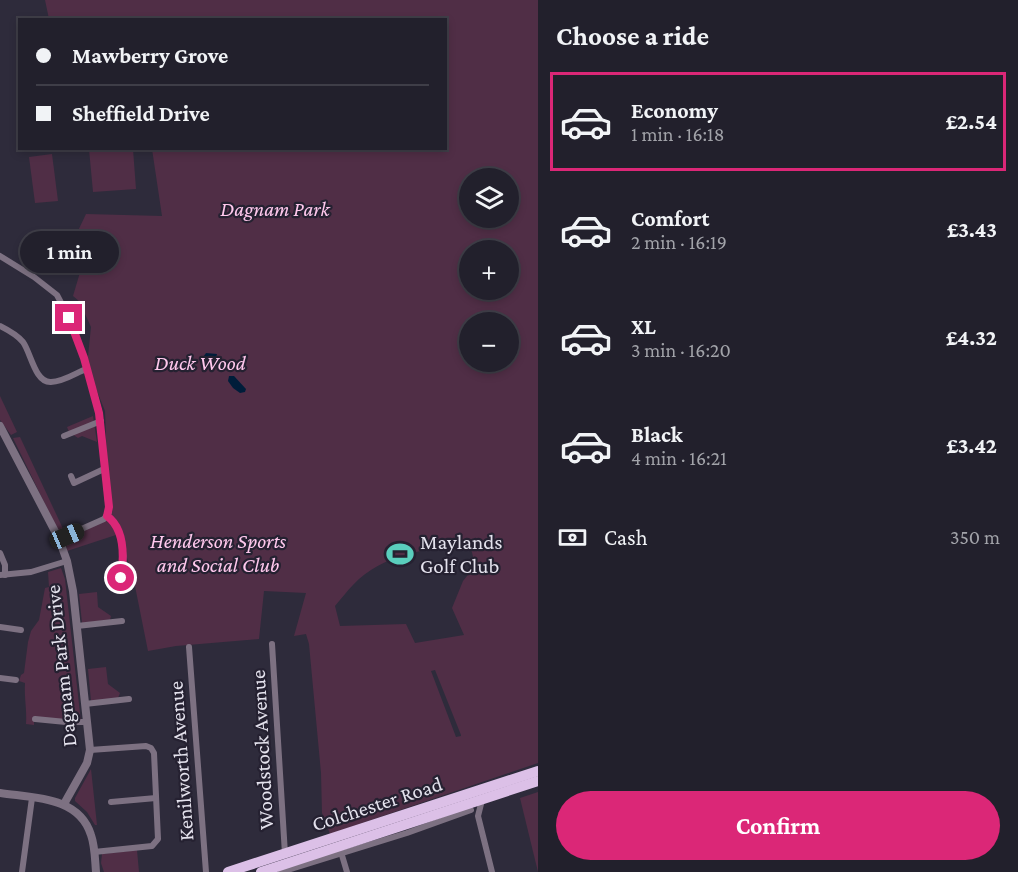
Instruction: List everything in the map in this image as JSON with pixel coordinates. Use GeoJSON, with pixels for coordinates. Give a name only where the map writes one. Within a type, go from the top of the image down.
{"type":"FeatureCollection","features":[{"type":"Feature","properties":{"kind":"highway","name":"Colchester Road"},"geometry":{"type":"LineString","coordinates":[[228,872],[538,771]]}},
{"type":"Feature","properties":{"kind":"highway","name":"Colchester Road"},"geometry":{"type":"LineString","coordinates":[[261,872],[340,849],[538,781]]}},
{"type":"Feature","properties":{"kind":"street"},"geometry":{"type":"LineString","coordinates":[[0,256],[57,295],[75,332],[101,421],[109,507],[107,516]]}},
{"type":"Feature","properties":{"kind":"street"},"geometry":{"type":"LineString","coordinates":[[0,326],[23,342],[42,379],[48,382],[55,382],[87,369]]}},
{"type":"Feature","properties":{"kind":"street"},"geometry":{"type":"LineString","coordinates":[[64,436],[101,421]]}},
{"type":"Feature","properties":{"kind":"street","name":"Dagnam Park Drive"},"geometry":{"type":"LineString","coordinates":[[0,426],[59,539],[67,561],[73,591],[90,750],[87,763],[64,804]]}},
{"type":"Feature","properties":{"kind":"street"},"geometry":{"type":"LineString","coordinates":[[71,476],[74,483],[104,470]]}},
{"type":"Feature","properties":{"kind":"street"},"geometry":{"type":"LineString","coordinates":[[59,539],[107,516]]}},
{"type":"Feature","properties":{"kind":"street"},"geometry":{"type":"LineString","coordinates":[[107,516],[117,526],[122,545],[122,577],[119,579]]}},
{"type":"Feature","properties":{"kind":"street"},"geometry":{"type":"LineString","coordinates":[[0,553],[5,565],[3,575],[30,572],[67,561]]}},
{"type":"Feature","properties":{"kind":"street"},"geometry":{"type":"LineString","coordinates":[[77,626],[122,621]]}},
{"type":"Feature","properties":{"kind":"street"},"geometry":{"type":"LineString","coordinates":[[0,627],[21,630]]}},
{"type":"Feature","properties":{"kind":"street","name":"Woodstock Avenue"},"geometry":{"type":"LineString","coordinates":[[272,644],[285,854]]}},
{"type":"Feature","properties":{"kind":"street","name":"Kenilworth Avenue"},"geometry":{"type":"LineString","coordinates":[[189,647],[206,872]]}},
{"type":"Feature","properties":{"kind":"street"},"geometry":{"type":"LineString","coordinates":[[0,678],[15,680]]}},
{"type":"Feature","properties":{"kind":"street"},"geometry":{"type":"LineString","coordinates":[[85,704],[129,699]]}},
{"type":"Feature","properties":{"kind":"street"},"geometry":{"type":"LineString","coordinates":[[34,719],[87,722]]}},
{"type":"Feature","properties":{"kind":"street"},"geometry":{"type":"LineString","coordinates":[[90,750],[146,746],[151,748],[154,753],[158,839],[155,844],[149,846],[94,852]]}},
{"type":"Feature","properties":{"kind":"street"},"geometry":{"type":"LineString","coordinates":[[0,793],[55,801],[76,811],[92,836],[96,872]]}},
{"type":"Feature","properties":{"kind":"street"},"geometry":{"type":"LineString","coordinates":[[22,872],[32,798]]}},
{"type":"Feature","properties":{"kind":"street"},"geometry":{"type":"LineString","coordinates":[[111,802],[156,798]]}},
{"type":"Feature","properties":{"kind":"street"},"geometry":{"type":"LineString","coordinates":[[482,801],[478,816],[492,872]]}},
{"type":"Feature","properties":{"kind":"street","name":"Colchester Road"},"geometry":{"type":"LineString","coordinates":[[281,872],[340,849],[434,824],[471,810],[482,801]]}},
{"type":"Feature","properties":{"kind":"street"},"geometry":{"type":"LineString","coordinates":[[457,807],[471,810],[478,816]]}},
{"type":"Feature","properties":{"kind":"street"},"geometry":{"type":"LineString","coordinates":[[340,849],[347,872]]}},
{"type":"Feature","properties":{"kind":"green space"},"geometry":{"type":"Polygon","coordinates":[[[45,0],[538,0],[538,763],[330,834],[322,813],[321,773],[309,644],[306,634],[294,636],[306,593],[264,591],[259,639],[176,646],[148,651],[133,576],[119,534],[67,551],[65,539],[112,518],[108,491],[105,411],[87,366],[91,327],[79,301],[73,296],[81,269],[76,235],[86,214],[162,216],[152,150],[447,150],[447,18],[49,18],[45,0]],[[470,543],[423,550],[392,559],[365,574],[335,606],[340,626],[406,624],[415,643],[464,635],[452,608],[463,581],[475,566],[470,543]],[[435,670],[431,671],[456,737],[461,736],[461,735],[435,670]]]}},
{"type":"Feature","properties":{"kind":"green space"},"geometry":{"type":"Polygon","coordinates":[[[89,150],[133,150],[136,189],[93,192],[89,150]]]}},
{"type":"Feature","properties":{"kind":"green space"},"geometry":{"type":"Polygon","coordinates":[[[52,154],[58,201],[35,203],[29,157],[52,154]]]}},
{"type":"Feature","properties":{"kind":"green space"},"geometry":{"type":"Polygon","coordinates":[[[0,396],[17,432],[11,435],[0,420],[0,396]]]}},
{"type":"Feature","properties":{"kind":"green space"},"geometry":{"type":"Polygon","coordinates":[[[93,416],[97,442],[82,436],[78,438],[69,432],[67,427],[93,416]]]}},
{"type":"Feature","properties":{"kind":"green space"},"geometry":{"type":"Polygon","coordinates":[[[20,437],[65,533],[59,533],[13,438],[20,437]]]}},
{"type":"Feature","properties":{"kind":"green space"},"geometry":{"type":"Polygon","coordinates":[[[61,568],[65,579],[81,722],[34,719],[34,725],[26,724],[25,683],[19,681],[24,673],[31,631],[39,620],[45,588],[49,587],[48,572],[61,568]]]}},
{"type":"Feature","properties":{"kind":"green space"},"geometry":{"type":"Polygon","coordinates":[[[97,592],[98,607],[111,616],[110,620],[82,623],[79,594],[97,592]]]}},
{"type":"Feature","properties":{"kind":"green space"},"geometry":{"type":"Polygon","coordinates":[[[106,667],[108,684],[120,693],[118,698],[91,701],[88,669],[106,667]]]}},
{"type":"Feature","properties":{"kind":"green space"},"geometry":{"type":"Polygon","coordinates":[[[91,769],[97,825],[75,801],[91,769]]]}},
{"type":"Feature","properties":{"kind":"green space"},"geometry":{"type":"Polygon","coordinates":[[[538,792],[538,872],[520,798],[538,792]]]}},
{"type":"Feature","properties":{"kind":"green space"},"geometry":{"type":"Polygon","coordinates":[[[137,850],[139,872],[104,872],[101,863],[102,854],[137,850]]]}},
{"type":"Feature","properties":{"kind":"water"},"geometry":{"type":"Polygon","coordinates":[[[206,353],[217,354],[215,362],[208,367],[201,365],[201,360],[206,353]]]}},
{"type":"Feature","properties":{"kind":"water"},"geometry":{"type":"Polygon","coordinates":[[[229,376],[234,376],[246,389],[245,392],[240,393],[233,388],[228,381],[229,376]]]}},
{"type":"Feature","properties":{"kind":"place","name":"Maylands Golf Club"},"geometry":{"type":"Point","coordinates":[400,554]}},
{"type":"Feature","properties":{"kind":"route"},"geometry":{"type":"LineString","coordinates":[[69,318],[84,358],[101,421],[109,507],[107,516],[116,524],[120,534],[123,555],[121,578]]}},
{"type":"Feature","properties":{"kind":"park label","name":"Dagnam Park"},"geometry":{"type":"Point","coordinates":[275,209]}},
{"type":"Feature","properties":{"kind":"park label","name":"Duck Wood"},"geometry":{"type":"Point","coordinates":[200,363]}},
{"type":"Feature","properties":{"kind":"park label","name":"Henderson Sports and Social Club"},"geometry":{"type":"Point","coordinates":[218,553]}}]}
